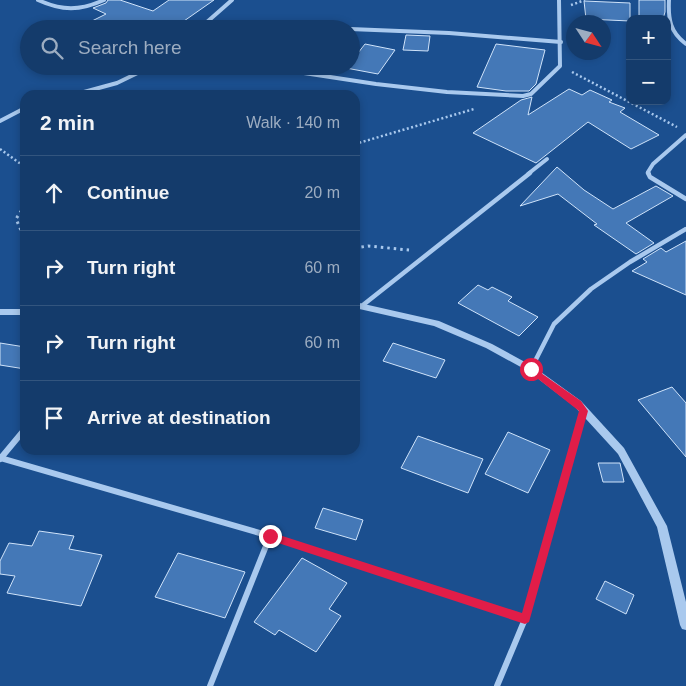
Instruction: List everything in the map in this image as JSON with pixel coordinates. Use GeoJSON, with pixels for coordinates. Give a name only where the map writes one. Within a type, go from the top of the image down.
{"type":"FeatureCollection","features":[{"type":"Feature","properties":{"kind":"street"},"geometry":{"type":"LineString","coordinates":[[38,0],[56,9],[64,10],[86,8],[104,0]]}},
{"type":"Feature","properties":{"kind":"street"},"geometry":{"type":"LineString","coordinates":[[209,20],[232,0]]}},
{"type":"Feature","properties":{"kind":"street"},"geometry":{"type":"LineString","coordinates":[[317,75],[376,84],[515,97],[531,94],[560,66],[559,0]]}},
{"type":"Feature","properties":{"kind":"street"},"geometry":{"type":"LineString","coordinates":[[669,0],[667,15],[671,31],[686,44]]}},
{"type":"Feature","properties":{"kind":"street"},"geometry":{"type":"LineString","coordinates":[[360,29],[449,33],[561,42]]}},
{"type":"Feature","properties":{"kind":"street"},"geometry":{"type":"LineString","coordinates":[[91,90],[117,83],[133,75]]}},
{"type":"Feature","properties":{"kind":"street"},"geometry":{"type":"LineString","coordinates":[[0,121],[20,111]]}},
{"type":"Feature","properties":{"kind":"street"},"geometry":{"type":"LineString","coordinates":[[686,135],[653,164],[648,172],[650,177],[686,199]]}},
{"type":"Feature","properties":{"kind":"street"},"geometry":{"type":"LineString","coordinates":[[360,304],[432,252],[547,159]]}},
{"type":"Feature","properties":{"kind":"street"},"geometry":{"type":"LineString","coordinates":[[531,369],[554,324],[591,289],[630,262],[686,229]]}},
{"type":"Feature","properties":{"kind":"street"},"geometry":{"type":"LineString","coordinates":[[360,305],[436,323],[489,346],[531,369],[578,404],[620,451],[662,526],[686,624]]}},
{"type":"Feature","properties":{"kind":"street"},"geometry":{"type":"LineString","coordinates":[[0,312],[20,312]]}},
{"type":"Feature","properties":{"kind":"street"},"geometry":{"type":"LineString","coordinates":[[496,686],[525,619],[584,411]]}},
{"type":"Feature","properties":{"kind":"street"},"geometry":{"type":"LineString","coordinates":[[20,435],[0,459],[270,536],[525,619]]}},
{"type":"Feature","properties":{"kind":"street"},"geometry":{"type":"LineString","coordinates":[[210,686],[270,536]]}},
{"type":"Feature","properties":{"kind":"path"},"geometry":{"type":"LineString","coordinates":[[560,66],[678,128]]}},
{"type":"Feature","properties":{"kind":"path"},"geometry":{"type":"LineString","coordinates":[[360,143],[477,108]]}},
{"type":"Feature","properties":{"kind":"path"},"geometry":{"type":"LineString","coordinates":[[0,148],[20,163]]}},
{"type":"Feature","properties":{"kind":"path"},"geometry":{"type":"LineString","coordinates":[[20,213],[16,219],[20,228]]}},
{"type":"Feature","properties":{"kind":"path"},"geometry":{"type":"LineString","coordinates":[[360,247],[368,246],[432,252]]}},
{"type":"Feature","properties":{"kind":"building"},"geometry":{"type":"Polygon","coordinates":[[[108,0],[120,0],[153,11],[169,0],[214,0],[185,20],[94,20],[106,14],[93,8],[106,3],[108,0]]]}},
{"type":"Feature","properties":{"kind":"building"},"geometry":{"type":"Polygon","coordinates":[[[639,0],[665,0],[664,15],[639,15],[639,0]]]}},
{"type":"Feature","properties":{"kind":"building"},"geometry":{"type":"Polygon","coordinates":[[[584,1],[630,3],[630,15],[626,15],[626,21],[611,20],[611,15],[586,15],[584,1]]]}},
{"type":"Feature","properties":{"kind":"building"},"geometry":{"type":"Polygon","coordinates":[[[406,35],[430,36],[428,51],[403,50],[406,35]]]}},
{"type":"Feature","properties":{"kind":"building"},"geometry":{"type":"Polygon","coordinates":[[[365,44],[395,50],[378,74],[360,71],[360,50],[365,44]]]}},
{"type":"Feature","properties":{"kind":"building"},"geometry":{"type":"Polygon","coordinates":[[[496,44],[545,50],[536,84],[529,91],[506,91],[477,87],[496,44]]]}},
{"type":"Feature","properties":{"kind":"building"},"geometry":{"type":"Polygon","coordinates":[[[569,89],[582,95],[590,90],[612,100],[609,102],[625,108],[620,112],[659,135],[631,149],[588,122],[536,163],[473,133],[521,100],[532,97],[528,115],[569,89]]]}},
{"type":"Feature","properties":{"kind":"building"},"geometry":{"type":"Polygon","coordinates":[[[557,167],[584,190],[613,209],[656,186],[673,196],[626,223],[654,243],[636,254],[594,225],[597,224],[558,194],[520,206],[557,167]]]}},
{"type":"Feature","properties":{"kind":"building"},"geometry":{"type":"Polygon","coordinates":[[[686,241],[686,295],[632,271],[647,262],[643,259],[661,248],[666,252],[686,241]]]}},
{"type":"Feature","properties":{"kind":"building"},"geometry":{"type":"Polygon","coordinates":[[[478,285],[488,290],[492,287],[512,297],[508,301],[538,317],[519,336],[458,303],[478,285]]]}},
{"type":"Feature","properties":{"kind":"building"},"geometry":{"type":"Polygon","coordinates":[[[0,343],[20,346],[20,368],[0,365],[0,343]]]}},
{"type":"Feature","properties":{"kind":"building"},"geometry":{"type":"Polygon","coordinates":[[[393,343],[445,360],[436,378],[383,361],[393,343]]]}},
{"type":"Feature","properties":{"kind":"building"},"geometry":{"type":"Polygon","coordinates":[[[672,387],[686,403],[686,457],[638,400],[672,387]]]}},
{"type":"Feature","properties":{"kind":"building"},"geometry":{"type":"Polygon","coordinates":[[[508,432],[550,450],[528,493],[485,474],[508,432]]]}},
{"type":"Feature","properties":{"kind":"building"},"geometry":{"type":"Polygon","coordinates":[[[418,436],[483,459],[468,493],[401,468],[418,436]]]}},
{"type":"Feature","properties":{"kind":"building"},"geometry":{"type":"Polygon","coordinates":[[[598,463],[620,463],[624,482],[603,482],[598,463]]]}},
{"type":"Feature","properties":{"kind":"building"},"geometry":{"type":"Polygon","coordinates":[[[323,508],[363,520],[356,540],[315,528],[323,508]]]}},
{"type":"Feature","properties":{"kind":"building"},"geometry":{"type":"Polygon","coordinates":[[[39,531],[74,536],[69,549],[102,555],[81,606],[7,593],[15,576],[0,574],[0,561],[9,543],[32,546],[39,531]]]}},
{"type":"Feature","properties":{"kind":"building"},"geometry":{"type":"Polygon","coordinates":[[[178,553],[245,572],[225,618],[155,597],[178,553]]]}},
{"type":"Feature","properties":{"kind":"building"},"geometry":{"type":"Polygon","coordinates":[[[302,558],[347,583],[329,609],[341,616],[316,652],[279,630],[275,635],[254,622],[302,558]]]}},
{"type":"Feature","properties":{"kind":"building"},"geometry":{"type":"Polygon","coordinates":[[[605,581],[634,595],[626,614],[596,599],[605,581]]]}},
{"type":"Feature","properties":{"kind":"route"},"geometry":{"type":"LineString","coordinates":[[270,536],[525,619],[584,411],[578,404],[531,369]]}}]}
